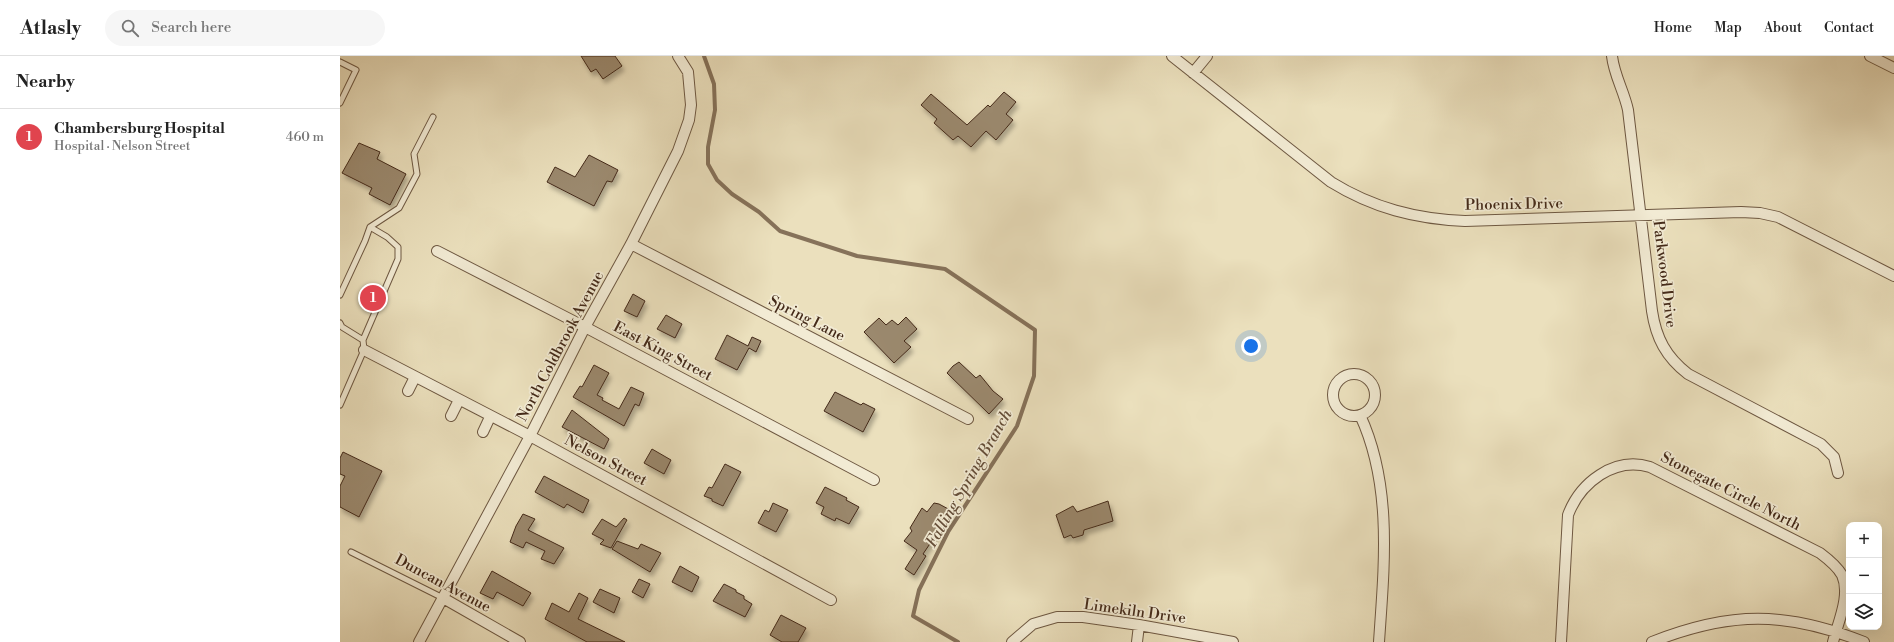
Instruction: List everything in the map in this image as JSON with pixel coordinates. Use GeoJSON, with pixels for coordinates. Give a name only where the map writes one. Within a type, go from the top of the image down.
{"type":"FeatureCollection","features":[{"type":"Feature","properties":{"kind":"street","name":"North Coldbrook Avenue"},"geometry":{"type":"LineString","coordinates":[[419,642],[530,436],[585,327],[631,244],[678,151],[689,120],[691,89],[688,72],[678,56]]}},
{"type":"Feature","properties":{"kind":"street","name":"Phoenix Drive"},"geometry":{"type":"LineString","coordinates":[[1172,56],[1330,182],[1354,197],[1383,208],[1408,214],[1451,220],[1741,212],[1768,214],[1789,222],[1894,276]]}},
{"type":"Feature","properties":{"kind":"street"},"geometry":{"type":"LineString","coordinates":[[1193,73],[1207,56]]}},
{"type":"Feature","properties":{"kind":"street","name":"Parkwood Drive"},"geometry":{"type":"LineString","coordinates":[[1612,56],[1615,71],[1624,92],[1628,110],[1654,323],[1659,339],[1676,365],[1688,374],[1821,444],[1834,457],[1838,473]]}},
{"type":"Feature","properties":{"kind":"street"},"geometry":{"type":"LineString","coordinates":[[1870,56],[1894,68]]}},
{"type":"Feature","properties":{"kind":"street","name":"Spring Lane"},"geometry":{"type":"LineString","coordinates":[[631,244],[968,419]]}},
{"type":"Feature","properties":{"kind":"street","name":"East King Street"},"geometry":{"type":"LineString","coordinates":[[437,251],[585,327],[874,480]]}},
{"type":"Feature","properties":{"kind":"street","name":"Nelson Street"},"geometry":{"type":"LineString","coordinates":[[364,345],[415,377],[490,417],[530,436],[831,600]]}},
{"type":"Feature","properties":{"kind":"street"},"geometry":{"type":"LineString","coordinates":[[1357,375],[1364,377],[1373,387],[1374,401],[1366,412],[1360,415],[1346,415],[1336,406],[1333,400],[1334,387],[1344,377],[1357,375]]}},
{"type":"Feature","properties":{"kind":"street"},"geometry":{"type":"LineString","coordinates":[[408,391],[415,377]]}},
{"type":"Feature","properties":{"kind":"street"},"geometry":{"type":"LineString","coordinates":[[451,416],[459,400]]}},
{"type":"Feature","properties":{"kind":"street"},"geometry":{"type":"LineString","coordinates":[[1360,415],[1370,440],[1382,504],[1385,557],[1380,642]]}},
{"type":"Feature","properties":{"kind":"street"},"geometry":{"type":"LineString","coordinates":[[483,432],[490,417]]}},
{"type":"Feature","properties":{"kind":"street","name":"Stonegate Circle North"},"geometry":{"type":"LineString","coordinates":[[1561,642],[1568,515],[1571,507],[1580,492],[1596,476],[1616,467],[1634,464],[1650,467],[1820,553],[1838,569],[1844,584],[1844,601],[1833,642]]}},
{"type":"Feature","properties":{"kind":"street","name":"Duncan Avenue"},"geometry":{"type":"LineString","coordinates":[[443,598],[520,642]]}},
{"type":"Feature","properties":{"kind":"street","name":"Limekiln Drive"},"geometry":{"type":"LineString","coordinates":[[1012,642],[1033,624],[1057,617],[1083,617],[1139,625],[1233,642]]}},
{"type":"Feature","properties":{"kind":"street"},"geometry":{"type":"LineString","coordinates":[[1652,642],[1699,625],[1723,620],[1752,618],[1781,619],[1808,623],[1836,631],[1864,642]]}},
{"type":"Feature","properties":{"kind":"street"},"geometry":{"type":"LineString","coordinates":[[1137,642],[1139,625]]}},
{"type":"Feature","properties":{"kind":"lane"},"geometry":{"type":"LineString","coordinates":[[340,62],[356,70],[340,103]]}},
{"type":"Feature","properties":{"kind":"lane"},"geometry":{"type":"LineString","coordinates":[[340,295],[370,227],[399,208],[417,174],[414,154],[433,117]]}},
{"type":"Feature","properties":{"kind":"lane"},"geometry":{"type":"LineString","coordinates":[[340,405],[398,259],[398,247],[387,237],[370,227]]}},
{"type":"Feature","properties":{"kind":"lane"},"geometry":{"type":"LineString","coordinates":[[340,323],[364,345]]}},
{"type":"Feature","properties":{"kind":"lane","name":"Duncan Avenue"},"geometry":{"type":"LineString","coordinates":[[351,552],[443,598]]}},
{"type":"Feature","properties":{"kind":"building"},"geometry":{"type":"Polygon","coordinates":[[[581,56],[615,56],[622,66],[603,79],[596,69],[591,72],[581,56]]]}},
{"type":"Feature","properties":{"kind":"building"},"geometry":{"type":"Polygon","coordinates":[[[1004,92],[1016,102],[1006,114],[1013,120],[996,140],[986,131],[971,147],[958,136],[953,140],[934,123],[937,119],[921,105],[931,94],[967,125],[988,105],[990,107],[1004,92]]]}},
{"type":"Feature","properties":{"kind":"building"},"geometry":{"type":"Polygon","coordinates":[[[359,143],[380,152],[377,159],[406,174],[390,205],[369,194],[372,188],[342,173],[359,143]]]}},
{"type":"Feature","properties":{"kind":"building"},"geometry":{"type":"Polygon","coordinates":[[[589,155],[618,170],[612,182],[607,181],[594,206],[547,182],[555,167],[575,177],[589,155]]]}},
{"type":"Feature","properties":{"kind":"building"},"geometry":{"type":"Polygon","coordinates":[[[633,294],[645,301],[637,317],[624,311],[633,294]]]}},
{"type":"Feature","properties":{"kind":"building"},"geometry":{"type":"Polygon","coordinates":[[[666,315],[682,324],[675,338],[657,329],[666,315]]]}},
{"type":"Feature","properties":{"kind":"building"},"geometry":{"type":"Polygon","coordinates":[[[906,317],[917,329],[904,341],[911,347],[894,363],[864,332],[879,318],[886,325],[892,320],[898,325],[906,317]]]}},
{"type":"Feature","properties":{"kind":"building"},"geometry":{"type":"Polygon","coordinates":[[[727,335],[748,346],[752,337],[761,341],[756,352],[749,348],[737,370],[715,359],[727,335]]]}},
{"type":"Feature","properties":{"kind":"building"},"geometry":{"type":"Polygon","coordinates":[[[959,362],[976,378],[980,375],[993,391],[1003,399],[989,414],[947,373],[959,362]]]}},
{"type":"Feature","properties":{"kind":"building"},"geometry":{"type":"Polygon","coordinates":[[[594,365],[609,373],[597,395],[603,398],[602,400],[619,409],[631,387],[644,393],[639,406],[635,404],[624,426],[573,397],[580,386],[582,387],[594,365]]]}},
{"type":"Feature","properties":{"kind":"building"},"geometry":{"type":"Polygon","coordinates":[[[835,392],[861,405],[863,403],[875,409],[863,432],[824,411],[835,392]]]}},
{"type":"Feature","properties":{"kind":"building"},"geometry":{"type":"Polygon","coordinates":[[[572,410],[609,439],[604,449],[562,427],[572,410]]]}},
{"type":"Feature","properties":{"kind":"building"},"geometry":{"type":"Polygon","coordinates":[[[652,449],[671,460],[664,474],[644,463],[652,449]]]}},
{"type":"Feature","properties":{"kind":"building"},"geometry":{"type":"Polygon","coordinates":[[[343,452],[382,471],[359,517],[340,507],[340,486],[345,476],[340,474],[340,458],[343,452]]]}},
{"type":"Feature","properties":{"kind":"building"},"geometry":{"type":"Polygon","coordinates":[[[725,464],[741,472],[723,506],[704,496],[709,487],[712,488],[725,464]]]}},
{"type":"Feature","properties":{"kind":"building"},"geometry":{"type":"Polygon","coordinates":[[[544,476],[589,500],[583,513],[567,504],[564,508],[535,492],[544,476]]]}},
{"type":"Feature","properties":{"kind":"building"},"geometry":{"type":"Polygon","coordinates":[[[825,487],[847,498],[846,500],[859,507],[849,524],[836,518],[835,521],[821,514],[824,507],[816,503],[825,487]]]}},
{"type":"Feature","properties":{"kind":"building"},"geometry":{"type":"Polygon","coordinates":[[[1108,501],[1113,521],[1084,530],[1083,535],[1073,538],[1071,535],[1064,538],[1056,515],[1073,506],[1077,512],[1108,501]]]}},
{"type":"Feature","properties":{"kind":"building"},"geometry":{"type":"Polygon","coordinates":[[[773,503],[788,510],[776,532],[758,523],[765,510],[769,512],[773,503]]]}},
{"type":"Feature","properties":{"kind":"building"},"geometry":{"type":"Polygon","coordinates":[[[934,503],[952,511],[923,554],[926,556],[914,575],[905,569],[917,550],[904,541],[912,531],[910,528],[922,508],[927,512],[934,503]]]}},
{"type":"Feature","properties":{"kind":"building"},"geometry":{"type":"Polygon","coordinates":[[[523,514],[535,519],[528,530],[564,548],[554,564],[541,559],[545,551],[526,542],[523,548],[510,542],[516,526],[523,514]]]}},
{"type":"Feature","properties":{"kind":"building"},"geometry":{"type":"Polygon","coordinates":[[[624,518],[627,520],[611,548],[600,544],[604,540],[592,534],[602,519],[616,527],[624,518]]]}},
{"type":"Feature","properties":{"kind":"building"},"geometry":{"type":"Polygon","coordinates":[[[617,541],[638,549],[641,544],[661,553],[650,572],[612,549],[617,541]]]}},
{"type":"Feature","properties":{"kind":"building"},"geometry":{"type":"Polygon","coordinates":[[[680,566],[699,577],[692,592],[672,582],[680,566]]]}},
{"type":"Feature","properties":{"kind":"building"},"geometry":{"type":"Polygon","coordinates":[[[492,571],[531,593],[523,606],[497,592],[493,599],[480,593],[492,571]]]}},
{"type":"Feature","properties":{"kind":"building"},"geometry":{"type":"Polygon","coordinates":[[[639,579],[650,584],[643,598],[632,592],[639,579]]]}},
{"type":"Feature","properties":{"kind":"building"},"geometry":{"type":"Polygon","coordinates":[[[724,584],[736,590],[736,592],[744,596],[744,599],[752,604],[745,617],[713,601],[724,584]]]}},
{"type":"Feature","properties":{"kind":"building"},"geometry":{"type":"Polygon","coordinates":[[[600,589],[620,598],[614,613],[593,602],[600,589]]]}},
{"type":"Feature","properties":{"kind":"building"},"geometry":{"type":"Polygon","coordinates":[[[579,593],[588,598],[578,619],[625,642],[587,642],[545,619],[552,603],[569,612],[579,593]]]}},
{"type":"Feature","properties":{"kind":"building"},"geometry":{"type":"Polygon","coordinates":[[[781,615],[806,628],[798,642],[782,642],[770,635],[781,615]]]}},
{"type":"Feature","properties":{"kind":"waterway","name":"Falling Spring Branch"},"geometry":{"type":"LineString","coordinates":[[704,56],[714,84],[715,110],[708,147],[708,164],[717,180],[732,194],[759,212],[780,231],[857,256],[945,269],[1035,330],[1034,376],[1017,426],[948,532],[919,590],[913,616],[958,642]]}},
{"type":"Feature","properties":{"kind":"place","name":"Chambersburg Hospital"},"geometry":{"type":"Point","coordinates":[373,298]}}]}
